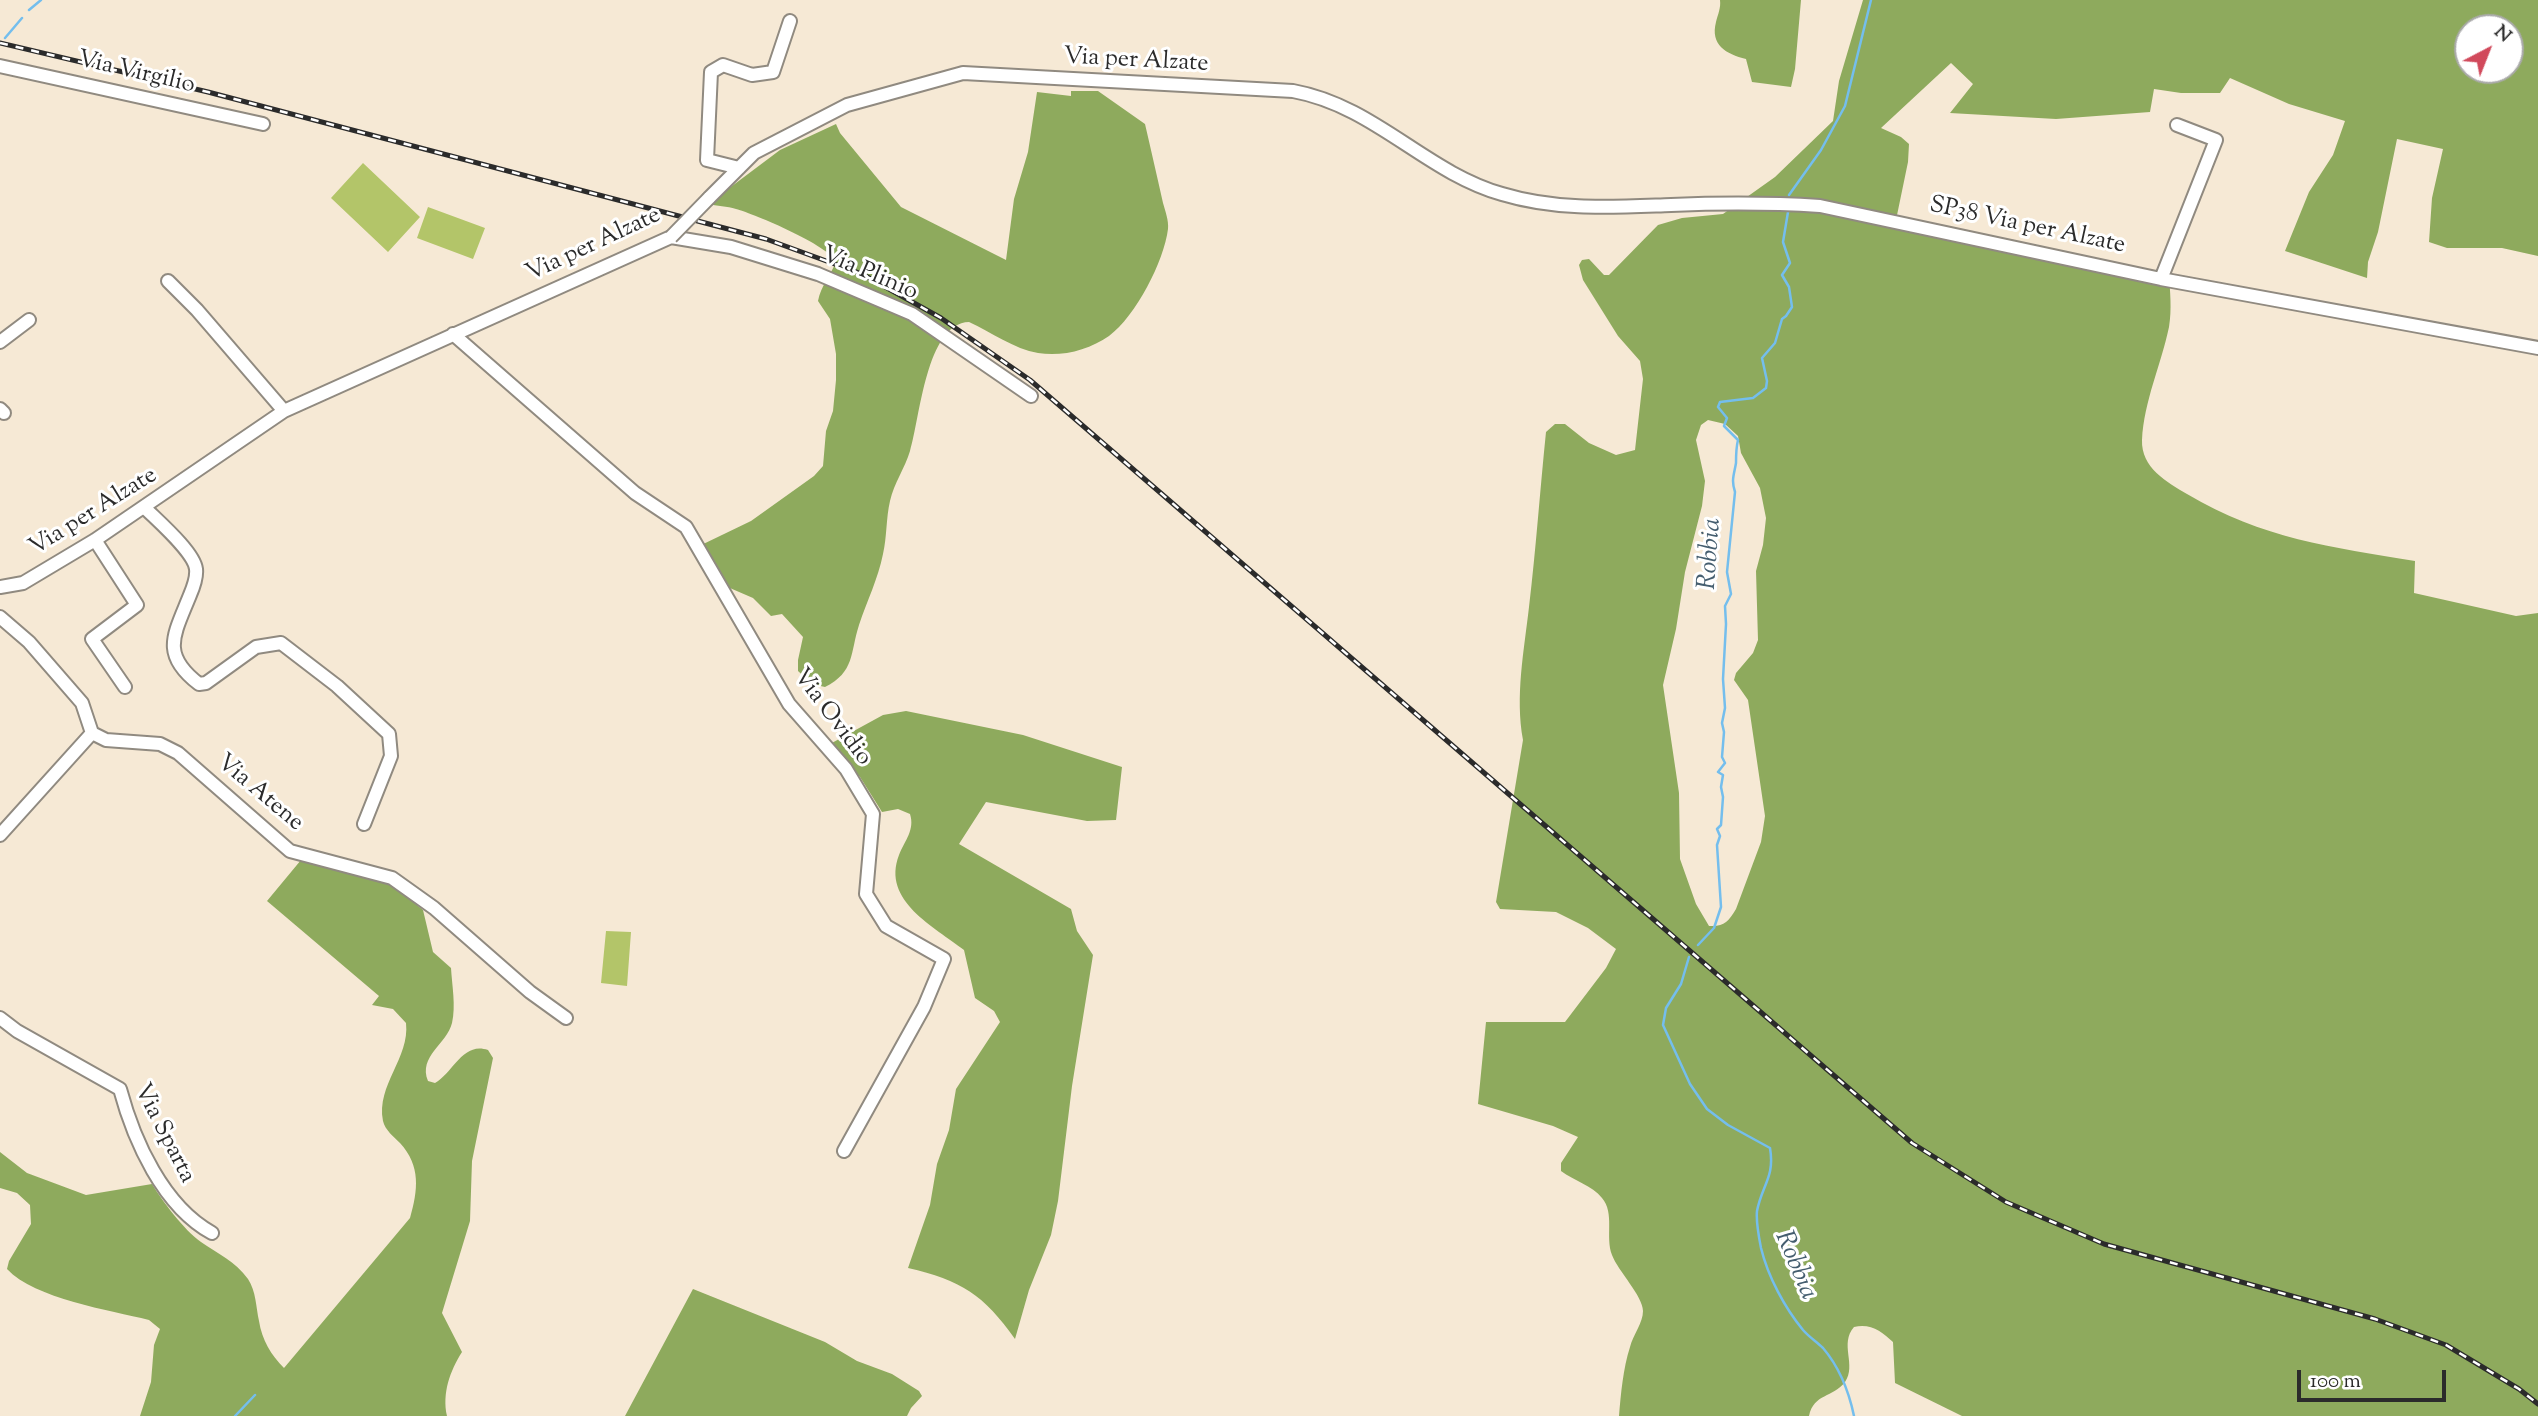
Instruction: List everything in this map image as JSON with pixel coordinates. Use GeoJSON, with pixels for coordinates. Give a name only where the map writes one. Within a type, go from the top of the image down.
{"type":"FeatureCollection","features":[{"type":"Feature","properties":{"kind":"street"},"geometry":{"type":"LineString","coordinates":[[739,168],[707,160],[711,72],[723,65],[752,75],[773,72],[790,21]]}},
{"type":"Feature","properties":{"kind":"street","name":"Via Virgilio"},"geometry":{"type":"LineString","coordinates":[[0,66],[263,124]]}},
{"type":"Feature","properties":{"kind":"street","name":"Via per Alzate"},"geometry":{"type":"LineString","coordinates":[[0,587],[23,583],[95,540],[284,411],[671,237],[754,153],[847,105],[962,73],[1312,94],[1353,110],[1450,172],[1502,194]]}},
{"type":"Feature","properties":{"kind":"street"},"geometry":{"type":"LineString","coordinates":[[2161,279],[2216,140],[2177,125]]}},
{"type":"Feature","properties":{"kind":"street","name":"SP38 Via per Alzate"},"geometry":{"type":"LineString","coordinates":[[1502,194],[1535,202],[1581,208],[1780,203],[1820,206],[2161,279],[2538,348]]}},
{"type":"Feature","properties":{"kind":"street","name":"Via Plinio"},"geometry":{"type":"LineString","coordinates":[[671,237],[731,247],[806,270],[912,314],[1031,396]]}},
{"type":"Feature","properties":{"kind":"street"},"geometry":{"type":"LineString","coordinates":[[168,281],[197,310],[284,411]]}},
{"type":"Feature","properties":{"kind":"street"},"geometry":{"type":"LineString","coordinates":[[0,342],[29,320]]}},
{"type":"Feature","properties":{"kind":"street","name":"Via Ovidio"},"geometry":{"type":"LineString","coordinates":[[453,334],[635,493],[686,527],[789,704],[846,769],[873,814],[866,894],[886,926],[944,960],[924,1007],[844,1151]]}},
{"type":"Feature","properties":{"kind":"street"},"geometry":{"type":"LineString","coordinates":[[145,508],[186,551],[196,569],[194,587],[175,631],[174,657],[183,672],[200,684],[206,683],[256,647],[281,643],[337,686],[389,734],[391,756],[364,824]]}},
{"type":"Feature","properties":{"kind":"street"},"geometry":{"type":"LineString","coordinates":[[95,540],[137,605],[92,639],[125,687]]}},
{"type":"Feature","properties":{"kind":"street"},"geometry":{"type":"LineString","coordinates":[[0,617],[29,642],[82,703],[93,733],[0,835]]}},
{"type":"Feature","properties":{"kind":"street","name":"Via Atene"},"geometry":{"type":"LineString","coordinates":[[93,733],[106,740],[160,744],[178,753],[290,850],[392,878],[434,908],[530,992],[566,1018]]}},
{"type":"Feature","properties":{"kind":"street","name":"Via Sparta"},"geometry":{"type":"LineString","coordinates":[[0,1018],[17,1031],[120,1089],[129,1121],[162,1185],[181,1211],[212,1233]]}},
{"type":"Feature","properties":{"kind":"green space"},"geometry":{"type":"Polygon","coordinates":[[[1720,0],[1801,0],[1791,87],[1752,82],[1746,59],[1721,47],[1715,37],[1720,0]]]}},
{"type":"Feature","properties":{"kind":"green space"},"geometry":{"type":"Polygon","coordinates":[[[1863,0],[2538,0],[2538,256],[2502,248],[2447,248],[2429,242],[2432,198],[2443,149],[2397,139],[2378,232],[2368,262],[2367,278],[2285,251],[2309,192],[2333,155],[2345,121],[2289,104],[2230,78],[2220,93],[2181,93],[2154,89],[2150,112],[2056,119],[1950,113],[1973,84],[1951,63],[1881,128],[1901,137],[1909,144],[1896,220],[2169,274],[2169,327],[2146,411],[2142,440],[2146,459],[2164,479],[2215,509],[2270,531],[2326,546],[2415,561],[2414,593],[2516,616],[2538,613],[2538,1416],[1962,1416],[1895,1383],[1893,1342],[1876,1329],[1860,1326],[1854,1327],[1848,1340],[1849,1369],[1845,1382],[1819,1399],[1809,1416],[1619,1416],[1631,1342],[1643,1311],[1639,1298],[1612,1255],[1606,1204],[1593,1190],[1561,1171],[1561,1163],[1578,1137],[1553,1126],[1478,1104],[1486,1022],[1565,1022],[1606,968],[1616,949],[1588,928],[1556,912],[1500,909],[1496,902],[1523,740],[1521,674],[1546,432],[1555,424],[1565,424],[1589,443],[1616,455],[1635,450],[1643,379],[1640,361],[1618,336],[1583,280],[1579,265],[1582,260],[1589,259],[1604,275],[1609,275],[1658,225],[1682,218],[1723,214],[1775,177],[1833,121],[1839,81],[1863,0]],[[1708,420],[1701,425],[1696,440],[1705,481],[1702,506],[1685,572],[1663,685],[1679,793],[1680,859],[1696,904],[1709,926],[1725,923],[1736,909],[1761,842],[1765,816],[1748,700],[1734,680],[1736,673],[1753,653],[1758,640],[1756,571],[1766,518],[1760,488],[1741,453],[1738,436],[1725,424],[1708,420]]]}},
{"type":"Feature","properties":{"kind":"green space"},"geometry":{"type":"Polygon","coordinates":[[[1071,91],[1098,91],[1145,124],[1168,226],[1155,272],[1138,302],[1119,327],[1109,336],[1084,349],[1056,354],[1029,351],[969,322],[955,327],[943,338],[927,375],[910,451],[892,494],[881,563],[859,625],[850,661],[835,681],[825,687],[812,684],[798,671],[803,637],[782,614],[771,616],[753,598],[709,579],[695,548],[751,521],[814,476],[823,466],[826,431],[833,411],[836,354],[830,319],[818,301],[836,262],[821,248],[759,217],[708,204],[780,150],[836,124],[840,133],[901,207],[1006,260],[1014,199],[1028,152],[1037,92],[1071,96],[1071,91]]]}},
{"type":"Feature","properties":{"kind":"green space"},"geometry":{"type":"Polygon","coordinates":[[[363,163],[420,217],[388,252],[331,198],[363,163]]]}},
{"type":"Feature","properties":{"kind":"green space"},"geometry":{"type":"Polygon","coordinates":[[[428,207],[485,228],[473,259],[417,238],[428,207]]]}},
{"type":"Feature","properties":{"kind":"green space"},"geometry":{"type":"Polygon","coordinates":[[[906,711],[1023,735],[1122,767],[1116,820],[1087,821],[986,802],[959,844],[1071,909],[1077,931],[1093,955],[1072,1086],[1058,1201],[1051,1235],[1029,1290],[1015,1339],[993,1311],[970,1291],[943,1278],[908,1268],[930,1205],[937,1164],[949,1130],[956,1089],[1000,1022],[994,1011],[975,998],[964,950],[914,911],[897,886],[895,871],[910,830],[910,814],[898,809],[882,812],[860,777],[830,744],[883,715],[906,711]]]}},
{"type":"Feature","properties":{"kind":"green space"},"geometry":{"type":"Polygon","coordinates":[[[301,860],[386,880],[423,910],[433,952],[451,968],[454,1003],[449,1030],[427,1064],[428,1081],[435,1083],[472,1050],[488,1050],[493,1058],[472,1161],[470,1221],[442,1313],[462,1352],[448,1382],[447,1416],[140,1416],[151,1382],[154,1345],[160,1329],[149,1320],[54,1296],[20,1279],[7,1269],[31,1224],[30,1205],[17,1193],[0,1188],[0,1152],[27,1173],[86,1195],[152,1184],[188,1230],[232,1263],[248,1279],[265,1341],[284,1368],[410,1218],[416,1188],[412,1160],[386,1127],[382,1108],[388,1083],[403,1048],[406,1023],[393,1009],[372,1005],[379,996],[267,901],[301,860]]]}},
{"type":"Feature","properties":{"kind":"green space"},"geometry":{"type":"Polygon","coordinates":[[[606,931],[631,932],[627,986],[601,983],[606,931]]]}},
{"type":"Feature","properties":{"kind":"green space"},"geometry":{"type":"Polygon","coordinates":[[[693,1289],[825,1342],[857,1361],[892,1374],[919,1391],[922,1396],[907,1416],[625,1416],[693,1289]]]}},
{"type":"Feature","properties":{"kind":"waterway"},"geometry":{"type":"LineString","coordinates":[[29,10],[41,0]]}},
{"type":"Feature","properties":{"kind":"waterway"},"geometry":{"type":"LineString","coordinates":[[1789,195],[1821,150],[1845,106],[1871,0]]}},
{"type":"Feature","properties":{"kind":"waterway"},"geometry":{"type":"LineString","coordinates":[[5,38],[22,18]]}},
{"type":"Feature","properties":{"kind":"waterway","name":"Robbia"},"geometry":{"type":"LineString","coordinates":[[1698,945],[1714,928],[1721,907],[1717,845],[1720,836],[1717,829],[1721,825],[1723,775],[1718,772],[1725,763],[1722,757],[1725,606],[1731,594],[1727,572],[1738,440],[1724,426],[1727,418],[1718,407],[1720,402],[1753,398],[1766,388],[1762,358],[1775,343],[1782,319],[1792,307],[1789,287],[1782,275],[1790,263],[1783,242],[1788,212]]}},
{"type":"Feature","properties":{"kind":"waterway","name":"Robbia"},"geometry":{"type":"LineString","coordinates":[[1689,957],[1681,984],[1666,1008],[1663,1025],[1690,1084],[1707,1109],[1728,1125],[1770,1148],[1771,1166],[1757,1211],[1764,1259],[1790,1312],[1803,1330],[1823,1348],[1839,1372],[1854,1416]]}},
{"type":"Feature","properties":{"kind":"waterway"},"geometry":{"type":"LineString","coordinates":[[235,1416],[255,1395]]}},
{"type":"Feature","properties":{"kind":"railway"},"geometry":{"type":"LineString","coordinates":[[0,43],[208,92],[766,239],[862,274],[941,318],[1030,380],[1912,1143],[2006,1202],[2104,1244],[2375,1319],[2446,1345],[2519,1389],[2538,1404]]}}]}
